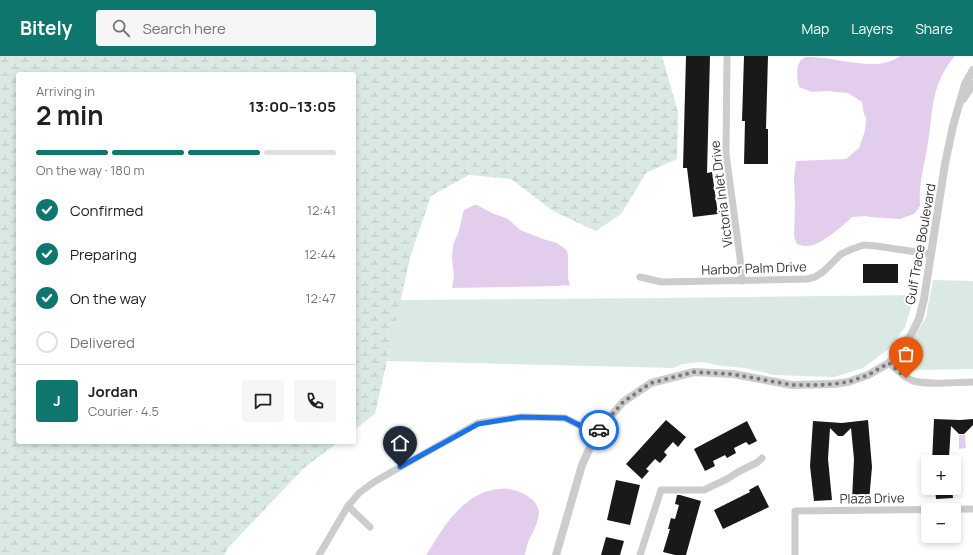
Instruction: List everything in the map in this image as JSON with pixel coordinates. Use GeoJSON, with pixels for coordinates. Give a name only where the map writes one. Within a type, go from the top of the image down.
{"type":"FeatureCollection","features":[{"type":"Feature","properties":{"kind":"street","name":"Victoria Inlet Drive"},"geometry":{"type":"LineString","coordinates":[[727,56],[726,154],[742,281]]}},
{"type":"Feature","properties":{"kind":"street","name":"Gulf Trace Boulevard"},"geometry":{"type":"LineString","coordinates":[[556,555],[582,465],[597,434],[623,402],[651,383],[694,372],[732,374],[792,385],[834,384],[848,382],[868,375],[889,363],[911,334],[918,319],[924,299],[930,254],[951,134],[965,84],[973,70]]}},
{"type":"Feature","properties":{"kind":"street","name":"Gulf Trace Boulevard"},"geometry":{"type":"LineString","coordinates":[[959,104],[973,84]]}},
{"type":"Feature","properties":{"kind":"street","name":"Harbor Palm Drive"},"geometry":{"type":"LineString","coordinates":[[640,277],[662,282],[807,280],[824,271],[841,254],[852,248],[864,245],[930,254]]}},
{"type":"Feature","properties":{"kind":"street"},"geometry":{"type":"LineString","coordinates":[[889,363],[906,378],[915,382],[973,382]]}},
{"type":"Feature","properties":{"kind":"street"},"geometry":{"type":"LineString","coordinates":[[319,555],[348,506],[359,493],[374,482],[478,424],[521,417],[565,418],[597,434]]}},
{"type":"Feature","properties":{"kind":"street"},"geometry":{"type":"LineString","coordinates":[[640,555],[661,490],[704,490],[758,462],[762,458]]}},
{"type":"Feature","properties":{"kind":"street"},"geometry":{"type":"LineString","coordinates":[[348,506],[370,528]]}},
{"type":"Feature","properties":{"kind":"street","name":"Plaza Drive"},"geometry":{"type":"LineString","coordinates":[[795,555],[795,511],[973,509]]}},
{"type":"Feature","properties":{"kind":"green space"},"geometry":{"type":"Polygon","coordinates":[[[0,56],[662,56],[678,112],[677,159],[646,173],[621,214],[596,231],[553,211],[511,179],[469,175],[431,196],[411,254],[375,414],[356,428],[356,72],[16,72],[16,444],[335,444],[304,468],[229,547],[224,555],[0,555],[0,56]]]}},
{"type":"Feature","properties":{"kind":"green space"},"geometry":{"type":"Polygon","coordinates":[[[933,280],[973,281],[973,369],[916,370],[904,364],[905,354],[926,317],[933,280]]]}},
{"type":"Feature","properties":{"kind":"green space"},"geometry":{"type":"Polygon","coordinates":[[[915,295],[905,327],[890,348],[863,368],[834,377],[774,375],[745,368],[702,362],[682,364],[674,368],[387,361],[400,300],[915,295]]]}},
{"type":"Feature","properties":{"kind":"shaded area"},"geometry":{"type":"Polygon","coordinates":[[[900,56],[955,56],[944,72],[934,97],[921,182],[920,206],[914,214],[900,219],[866,216],[852,217],[834,233],[818,243],[811,246],[797,244],[794,237],[794,179],[796,161],[846,159],[859,148],[865,131],[866,119],[862,102],[848,93],[827,91],[812,92],[799,87],[797,70],[800,62],[806,57],[811,57],[853,63],[874,64],[892,61],[900,56]]]}},
{"type":"Feature","properties":{"kind":"shaded area"},"geometry":{"type":"Polygon","coordinates":[[[474,205],[508,219],[520,230],[557,243],[564,248],[567,251],[568,256],[568,278],[570,285],[452,288],[454,276],[452,258],[453,245],[459,231],[464,210],[474,205]]]}},
{"type":"Feature","properties":{"kind":"shaded area"},"geometry":{"type":"Polygon","coordinates":[[[959,435],[965,435],[966,448],[959,449],[959,435]]]}},
{"type":"Feature","properties":{"kind":"shaded area"},"geometry":{"type":"Polygon","coordinates":[[[497,489],[515,490],[527,495],[538,508],[538,519],[528,542],[525,555],[426,555],[443,528],[456,512],[472,498],[487,491],[497,489]]]}},
{"type":"Feature","properties":{"kind":"building"},"geometry":{"type":"Polygon","coordinates":[[[686,56],[710,56],[707,173],[712,172],[718,214],[693,217],[687,168],[683,168],[686,56]]]}},
{"type":"Feature","properties":{"kind":"building"},"geometry":{"type":"Polygon","coordinates":[[[744,56],[768,56],[766,129],[768,129],[768,164],[744,164],[745,121],[742,121],[744,56]]]}},
{"type":"Feature","properties":{"kind":"building"},"geometry":{"type":"Polygon","coordinates":[[[863,264],[898,264],[898,283],[863,283],[863,264]]]}},
{"type":"Feature","properties":{"kind":"building"},"geometry":{"type":"Polygon","coordinates":[[[934,419],[973,419],[973,425],[964,434],[959,434],[951,426],[949,455],[932,455],[934,419]]]}},
{"type":"Feature","properties":{"kind":"building"},"geometry":{"type":"Polygon","coordinates":[[[666,420],[686,437],[678,447],[673,442],[664,452],[667,455],[660,463],[655,459],[646,469],[649,471],[642,479],[626,464],[666,420]]]}},
{"type":"Feature","properties":{"kind":"building"},"geometry":{"type":"Polygon","coordinates":[[[868,420],[872,467],[869,501],[852,500],[854,459],[851,428],[843,436],[838,436],[830,428],[828,459],[832,500],[814,501],[810,466],[813,421],[842,423],[868,420]]]}},
{"type":"Feature","properties":{"kind":"building"},"geometry":{"type":"Polygon","coordinates":[[[747,421],[757,441],[749,445],[746,442],[734,448],[736,453],[727,458],[725,455],[713,461],[715,466],[705,471],[694,449],[747,421]]]}},
{"type":"Feature","properties":{"kind":"building"},"geometry":{"type":"Polygon","coordinates":[[[616,480],[640,485],[630,525],[607,520],[616,480]]]}},
{"type":"Feature","properties":{"kind":"building"},"geometry":{"type":"Polygon","coordinates":[[[758,485],[769,507],[723,529],[714,510],[750,492],[749,490],[758,485]]]}},
{"type":"Feature","properties":{"kind":"building"},"geometry":{"type":"Polygon","coordinates":[[[677,495],[701,501],[686,555],[675,555],[663,552],[670,529],[668,529],[671,518],[675,519],[679,505],[675,504],[677,495]]]}},
{"type":"Feature","properties":{"kind":"building"},"geometry":{"type":"Polygon","coordinates":[[[936,495],[953,495],[953,498],[936,499],[936,495]]]}},
{"type":"Feature","properties":{"kind":"building"},"geometry":{"type":"Polygon","coordinates":[[[606,537],[624,541],[620,555],[601,555],[606,537]]]}},
{"type":"Feature","properties":{"kind":"way so far"},"geometry":{"type":"LineString","coordinates":[[599,430],[623,402],[651,383],[694,372],[732,374],[792,385],[817,385],[848,382],[868,375],[889,363],[906,378]]}},
{"type":"Feature","properties":{"kind":"route"},"geometry":{"type":"LineString","coordinates":[[400,467],[478,424],[521,417],[565,418],[597,434],[599,430]]}}]}
